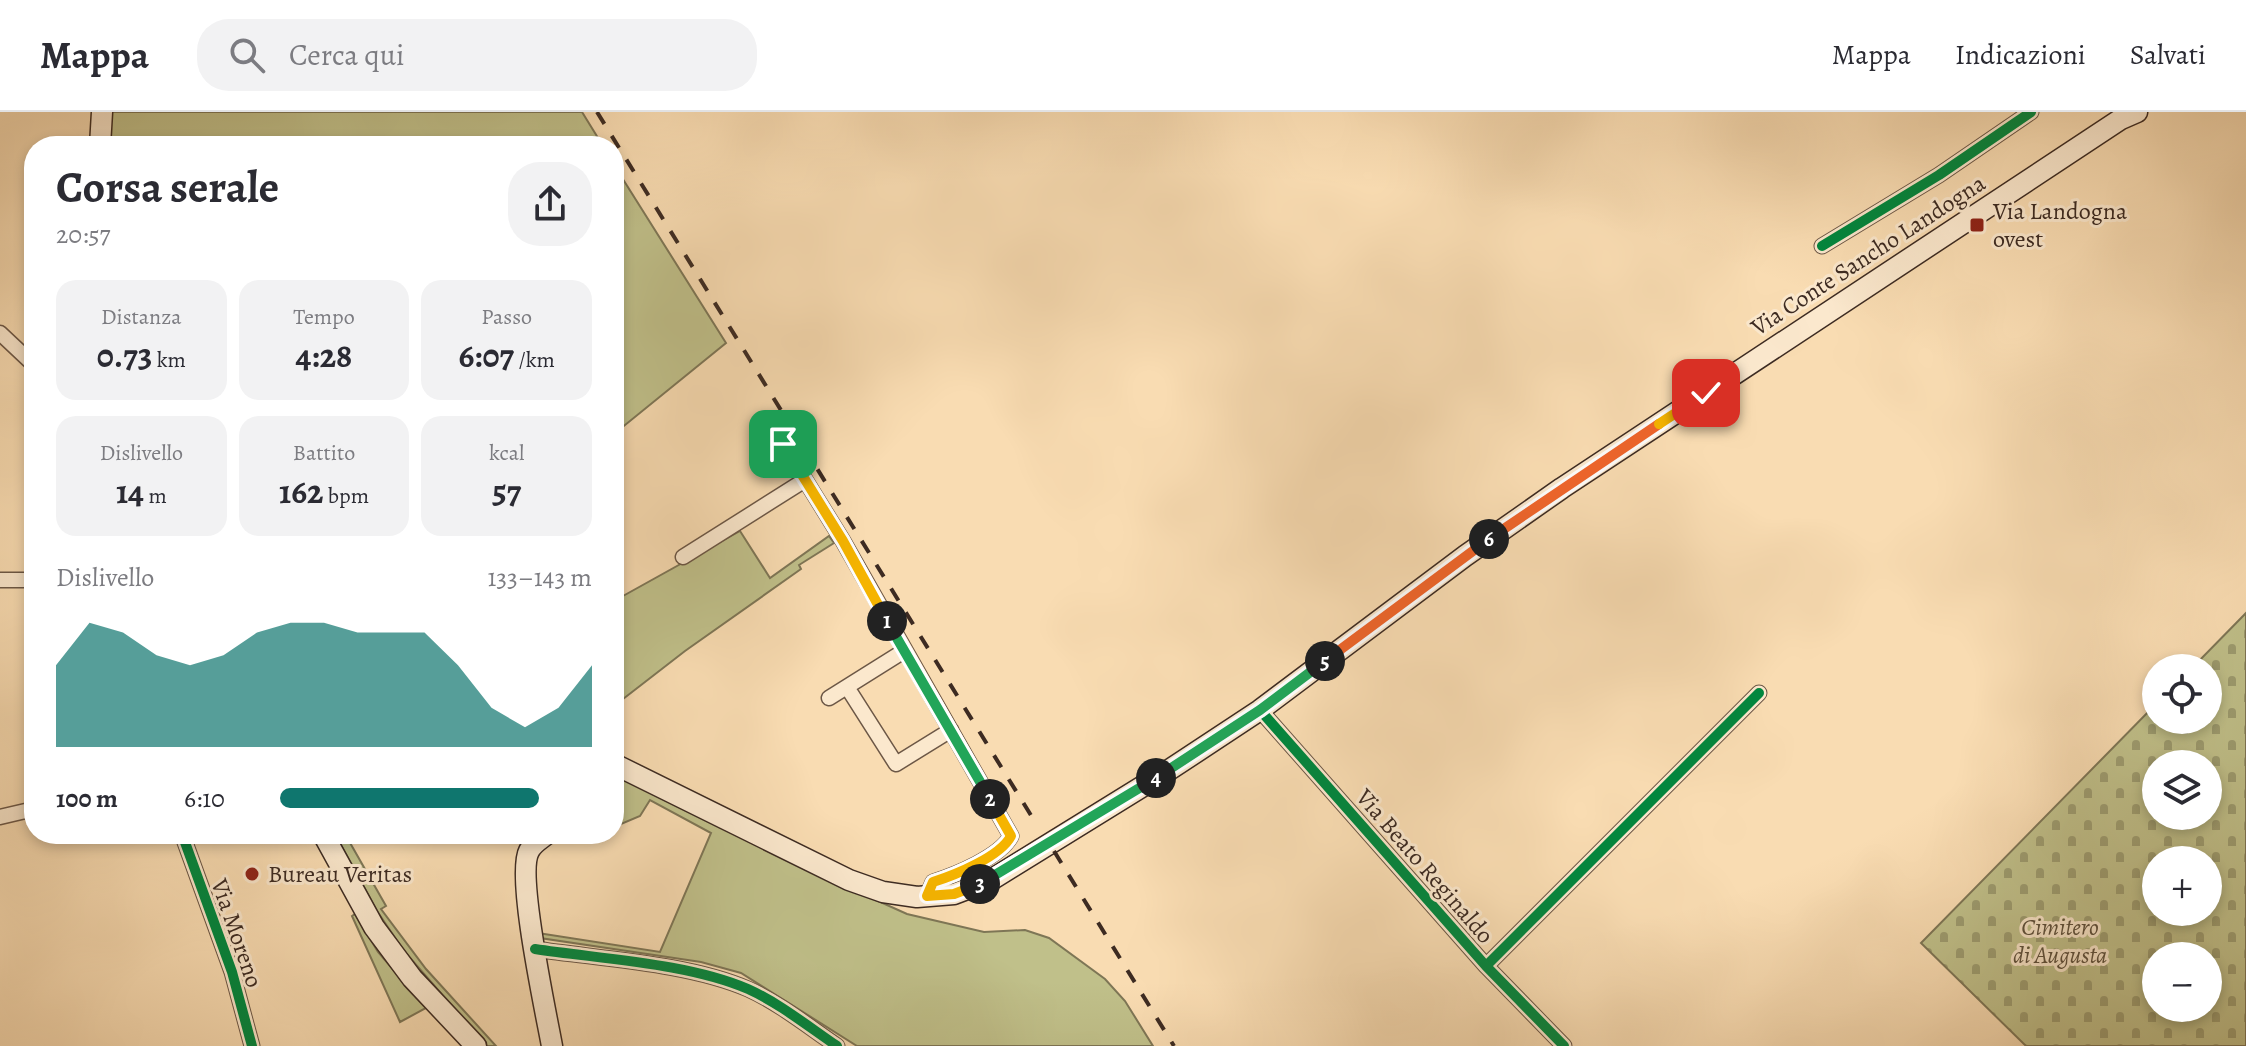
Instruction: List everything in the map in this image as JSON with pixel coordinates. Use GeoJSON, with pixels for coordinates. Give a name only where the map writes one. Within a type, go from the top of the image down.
{"type":"FeatureCollection","features":[{"type":"Feature","properties":{"kind":"main road"},"geometry":{"type":"LineString","coordinates":[[101,136],[102,112]]}},
{"type":"Feature","properties":{"kind":"main road","name":"Via Conte Sancho Landogna"},"geometry":{"type":"LineString","coordinates":[[624,769],[849,880],[883,892],[927,896],[954,894],[991,880],[1260,710],[1465,556],[1562,488],[2129,114]]}},
{"type":"Feature","properties":{"kind":"main road"},"geometry":{"type":"LineString","coordinates":[[328,844],[374,927],[412,978],[476,1046]]}},
{"type":"Feature","properties":{"kind":"main road"},"geometry":{"type":"LineString","coordinates":[[536,844],[528,852],[527,894],[552,1046]]}},
{"type":"Feature","properties":{"kind":"street"},"geometry":{"type":"LineString","coordinates":[[1822,246],[1939,175],[2031,112]]}},
{"type":"Feature","properties":{"kind":"street"},"geometry":{"type":"LineString","coordinates":[[0,333],[24,356]]}},
{"type":"Feature","properties":{"kind":"street"},"geometry":{"type":"LineString","coordinates":[[783,444],[843,541],[1011,836],[1007,844],[965,870],[933,882],[927,896]]}},
{"type":"Feature","properties":{"kind":"street"},"geometry":{"type":"LineString","coordinates":[[683,557],[805,480]]}},
{"type":"Feature","properties":{"kind":"street"},"geometry":{"type":"LineString","coordinates":[[0,580],[24,580]]}},
{"type":"Feature","properties":{"kind":"street"},"geometry":{"type":"LineString","coordinates":[[829,698],[904,651]]}},
{"type":"Feature","properties":{"kind":"street"},"geometry":{"type":"LineString","coordinates":[[847,687],[896,764],[951,730]]}},
{"type":"Feature","properties":{"kind":"street"},"geometry":{"type":"LineString","coordinates":[[1486,966],[1759,693]]}},
{"type":"Feature","properties":{"kind":"street","name":"Via Beato Reginaldo"},"geometry":{"type":"LineString","coordinates":[[1260,710],[1486,966],[1564,1046]]}},
{"type":"Feature","properties":{"kind":"street"},"geometry":{"type":"LineString","coordinates":[[0,817],[24,811]]}},
{"type":"Feature","properties":{"kind":"street","name":"Via Moreno"},"geometry":{"type":"LineString","coordinates":[[186,844],[232,972],[252,1046]]}},
{"type":"Feature","properties":{"kind":"street"},"geometry":{"type":"LineString","coordinates":[[535,949],[572,952],[723,979],[751,991],[837,1046]]}},
{"type":"Feature","properties":{"kind":"street"},"geometry":{"type":"LineString","coordinates":[[540,984],[551,963],[572,952]]}},
{"type":"Feature","properties":{"kind":"green space"},"geometry":{"type":"Polygon","coordinates":[[[108,112],[582,112],[597,136],[108,136],[108,112]]]}},
{"type":"Feature","properties":{"kind":"green space"},"geometry":{"type":"Polygon","coordinates":[[[624,181],[726,343],[624,426],[624,181]]]}},
{"type":"Feature","properties":{"kind":"green space"},"geometry":{"type":"Polygon","coordinates":[[[740,531],[770,578],[829,536],[834,543],[799,565],[801,569],[624,698],[624,595],[740,531]]]}},
{"type":"Feature","properties":{"kind":"green space","name":"Cimitero di Augusta"},"geometry":{"type":"Polygon","coordinates":[[[2246,613],[2246,1046],[2026,1046],[1921,943],[2142,718],[2142,734],[2222,734],[2222,654],[2206,654],[2246,613]]]}},
{"type":"Feature","properties":{"kind":"green space"},"geometry":{"type":"Polygon","coordinates":[[[624,777],[818,874],[907,914],[984,932],[1025,930],[1049,938],[1105,979],[1125,1001],[1153,1046],[857,1046],[741,973],[701,962],[540,938],[538,933],[660,952],[711,833],[650,800],[640,816],[624,823],[624,777]]]}},
{"type":"Feature","properties":{"kind":"green space"},"geometry":{"type":"Polygon","coordinates":[[[340,844],[351,844],[386,906],[381,909],[426,969],[496,1046],[487,1046],[404,951],[377,911],[340,844]]]}},
{"type":"Feature","properties":{"kind":"green space"},"geometry":{"type":"Polygon","coordinates":[[[355,914],[378,952],[426,1008],[400,1022],[352,916],[355,914]]]}},
{"type":"Feature","properties":{"kind":"railway"},"geometry":{"type":"LineString","coordinates":[[597,112],[612,136]]}},
{"type":"Feature","properties":{"kind":"railway"},"geometry":{"type":"LineString","coordinates":[[624,156],[1037,825]]}},
{"type":"Feature","properties":{"kind":"railway"},"geometry":{"type":"LineString","coordinates":[[1054,851],[1174,1046]]}},
{"type":"Feature","properties":{"kind":"cycle path"},"geometry":{"type":"LineString","coordinates":[[1822,246],[1939,175],[2031,112]]}},
{"type":"Feature","properties":{"kind":"cycle path"},"geometry":{"type":"LineString","coordinates":[[783,444],[843,541],[1011,836],[987,858],[933,882],[927,896]]}},
{"type":"Feature","properties":{"kind":"cycle path"},"geometry":{"type":"LineString","coordinates":[[1486,966],[1759,693]]}},
{"type":"Feature","properties":{"kind":"cycle path"},"geometry":{"type":"LineString","coordinates":[[1260,710],[1486,966],[1564,1046]]}},
{"type":"Feature","properties":{"kind":"cycle path"},"geometry":{"type":"LineString","coordinates":[[186,844],[232,972],[252,1046]]}},
{"type":"Feature","properties":{"kind":"cycle path"},"geometry":{"type":"LineString","coordinates":[[535,949],[644,963],[724,980],[771,1001],[837,1046]]}},
{"type":"Feature","properties":{"kind":"place","name":"Via Landogna ovest"},"geometry":{"type":"Point","coordinates":[1977,225]}},
{"type":"Feature","properties":{"kind":"place","name":"Bureau Veritas"},"geometry":{"type":"Point","coordinates":[252,874]}},
{"type":"Feature","properties":{"kind":"route"},"geometry":{"type":"LineString","coordinates":[[783,444],[843,541],[1011,836],[1007,844],[965,870],[933,882],[927,896],[954,894],[991,880],[1169,770],[1260,710],[1465,556],[1706,393]]}}]}
